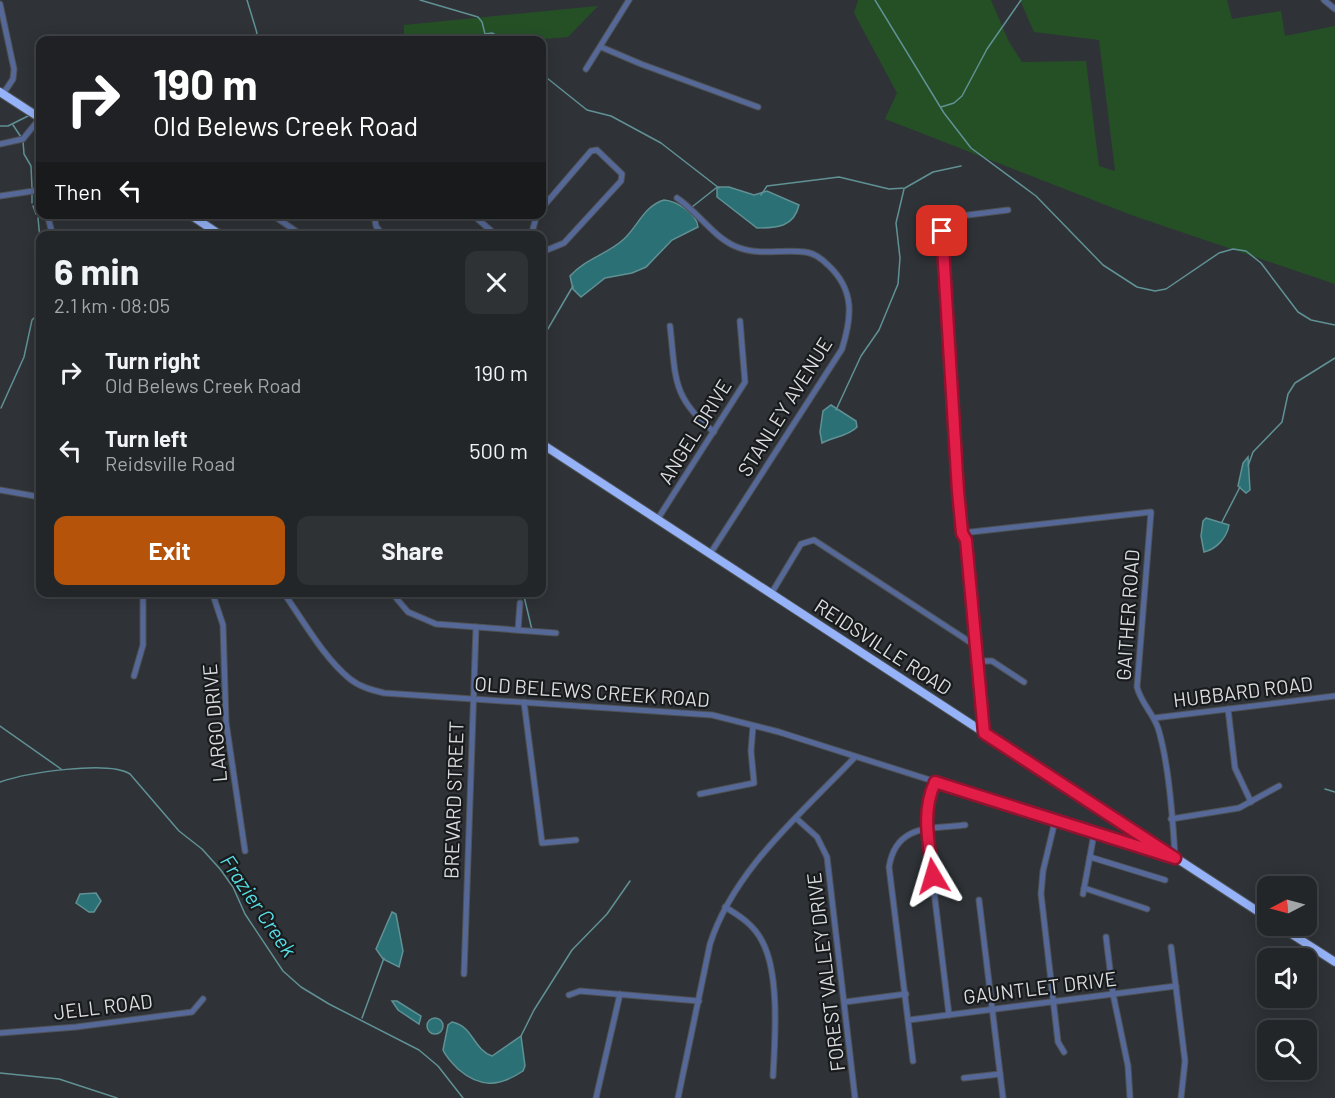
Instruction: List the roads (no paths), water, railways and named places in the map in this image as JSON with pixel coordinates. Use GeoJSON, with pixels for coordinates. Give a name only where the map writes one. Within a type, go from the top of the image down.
{"type":"FeatureCollection","features":[{"type":"Feature","properties":{"kind":"highway"},"geometry":{"type":"LineString","coordinates":[[2,93],[36,115]]}},
{"type":"Feature","properties":{"kind":"highway"},"geometry":{"type":"LineString","coordinates":[[196,219],[214,231]]}},
{"type":"Feature","properties":{"kind":"highway","name":"REIDSVILLE ROAD"},"geometry":{"type":"LineString","coordinates":[[546,450],[710,554],[1257,911]]}},
{"type":"Feature","properties":{"kind":"highway"},"geometry":{"type":"LineString","coordinates":[[1295,936],[1335,962]]}},
{"type":"Feature","properties":{"kind":"street"},"geometry":{"type":"LineString","coordinates":[[586,69],[629,0]]}},
{"type":"Feature","properties":{"kind":"street"},"geometry":{"type":"LineString","coordinates":[[1324,0],[1335,9]]}},
{"type":"Feature","properties":{"kind":"street"},"geometry":{"type":"LineString","coordinates":[[0,4],[15,72],[2,93]]}},
{"type":"Feature","properties":{"kind":"street"},"geometry":{"type":"LineString","coordinates":[[601,47],[758,107]]}},
{"type":"Feature","properties":{"kind":"street"},"geometry":{"type":"LineString","coordinates":[[0,144],[23,139],[36,123]]}},
{"type":"Feature","properties":{"kind":"street"},"geometry":{"type":"LineString","coordinates":[[546,203],[591,151],[597,150],[622,174],[621,182],[564,243],[546,250]]}},
{"type":"Feature","properties":{"kind":"street"},"geometry":{"type":"LineString","coordinates":[[0,196],[36,191]]}},
{"type":"Feature","properties":{"kind":"street","name":"STANLEY AVENUE"},"geometry":{"type":"LineString","coordinates":[[677,198],[735,246],[756,252],[808,252],[819,257],[840,278],[850,303],[847,333],[838,357],[710,554]]}},
{"type":"Feature","properties":{"kind":"street"},"geometry":{"type":"LineString","coordinates":[[984,733],[966,540],[962,533],[947,280],[941,221],[944,218],[1008,210]]}},
{"type":"Feature","properties":{"kind":"street"},"geometry":{"type":"LineString","coordinates":[[278,219],[296,231]]}},
{"type":"Feature","properties":{"kind":"street"},"geometry":{"type":"LineString","coordinates":[[476,219],[487,231]]}},
{"type":"Feature","properties":{"kind":"street","name":"ANGEL DRIVE"},"geometry":{"type":"LineString","coordinates":[[657,520],[745,382],[740,321]]}},
{"type":"Feature","properties":{"kind":"street"},"geometry":{"type":"LineString","coordinates":[[670,326],[676,384],[680,395],[690,411],[714,432]]}},
{"type":"Feature","properties":{"kind":"street"},"geometry":{"type":"LineString","coordinates":[[0,490],[36,496]]}},
{"type":"Feature","properties":{"kind":"street","name":"GAITHER ROAD"},"geometry":{"type":"LineString","coordinates":[[962,533],[1151,512],[1136,676],[1139,695],[1154,718],[1161,742],[1175,858]]}},
{"type":"Feature","properties":{"kind":"street"},"geometry":{"type":"LineString","coordinates":[[771,594],[801,544],[814,540],[976,646]]}},
{"type":"Feature","properties":{"kind":"street"},"geometry":{"type":"LineString","coordinates":[[134,676],[143,645],[143,597]]}},
{"type":"Feature","properties":{"kind":"street","name":"LARGO DRIVE"},"geometry":{"type":"LineString","coordinates":[[215,597],[223,625],[226,722],[245,851]]}},
{"type":"Feature","properties":{"kind":"street","name":"OLD BELEWS CREEK ROAD"},"geometry":{"type":"LineString","coordinates":[[287,597],[337,667],[364,688],[384,693],[712,715],[855,757],[1175,858]]}},
{"type":"Feature","properties":{"kind":"street"},"geometry":{"type":"LineString","coordinates":[[396,597],[413,615],[436,624],[556,633]]}},
{"type":"Feature","properties":{"kind":"street"},"geometry":{"type":"LineString","coordinates":[[518,630],[520,603]]}},
{"type":"Feature","properties":{"kind":"street","name":"BREVARD STREET"},"geometry":{"type":"LineString","coordinates":[[464,974],[476,627]]}},
{"type":"Feature","properties":{"kind":"street"},"geometry":{"type":"LineString","coordinates":[[977,661],[992,661],[1024,682]]}},
{"type":"Feature","properties":{"kind":"street","name":"HUBBARD ROAD"},"geometry":{"type":"LineString","coordinates":[[1154,718],[1335,696]]}},
{"type":"Feature","properties":{"kind":"street"},"geometry":{"type":"LineString","coordinates":[[524,702],[542,843],[576,840]]}},
{"type":"Feature","properties":{"kind":"street"},"geometry":{"type":"LineString","coordinates":[[1228,709],[1235,768],[1251,802]]}},
{"type":"Feature","properties":{"kind":"street"},"geometry":{"type":"LineString","coordinates":[[700,794],[754,783],[751,751],[753,726]]}},
{"type":"Feature","properties":{"kind":"street"},"geometry":{"type":"LineString","coordinates":[[678,1098],[710,944],[725,907],[760,858],[855,757]]}},
{"type":"Feature","properties":{"kind":"street"},"geometry":{"type":"LineString","coordinates":[[935,782],[927,803],[927,829],[950,1015]]}},
{"type":"Feature","properties":{"kind":"street"},"geometry":{"type":"LineString","coordinates":[[1172,819],[1227,812],[1279,786]]}},
{"type":"Feature","properties":{"kind":"street","name":"FOREST VALLEY DRIVE"},"geometry":{"type":"LineString","coordinates":[[797,819],[817,837],[827,857],[855,1098]]}},
{"type":"Feature","properties":{"kind":"street"},"geometry":{"type":"LineString","coordinates":[[1056,821],[1043,871],[1041,894],[1058,1042],[1064,1052]]}},
{"type":"Feature","properties":{"kind":"street"},"geometry":{"type":"LineString","coordinates":[[913,1061],[890,867],[892,853],[903,838],[927,829],[965,825]]}},
{"type":"Feature","properties":{"kind":"street"},"geometry":{"type":"LineString","coordinates":[[1094,834],[1084,891],[1147,909]]}},
{"type":"Feature","properties":{"kind":"street"},"geometry":{"type":"LineString","coordinates":[[1090,857],[1165,880]]}},
{"type":"Feature","properties":{"kind":"street"},"geometry":{"type":"LineString","coordinates":[[979,900],[1003,1098]]}},
{"type":"Feature","properties":{"kind":"street"},"geometry":{"type":"LineString","coordinates":[[725,907],[742,916],[754,928],[769,960],[776,1023],[773,1076]]}},
{"type":"Feature","properties":{"kind":"street"},"geometry":{"type":"LineString","coordinates":[[1106,938],[1113,994],[1128,1066],[1130,1098]]}},
{"type":"Feature","properties":{"kind":"street"},"geometry":{"type":"LineString","coordinates":[[1171,947],[1185,1061],[1181,1098]]}},
{"type":"Feature","properties":{"kind":"street","name":"GAUNTLET DRIVE"},"geometry":{"type":"LineString","coordinates":[[909,1020],[1176,986]]}},
{"type":"Feature","properties":{"kind":"street"},"geometry":{"type":"LineString","coordinates":[[569,995],[580,991],[699,1001]]}},
{"type":"Feature","properties":{"kind":"street"},"geometry":{"type":"LineString","coordinates":[[596,1098],[620,994]]}},
{"type":"Feature","properties":{"kind":"street"},"geometry":{"type":"LineString","coordinates":[[845,1002],[906,994]]}},
{"type":"Feature","properties":{"kind":"street","name":"JELL ROAD"},"geometry":{"type":"LineString","coordinates":[[0,1033],[76,1027],[184,1013],[198,1007],[203,999]]}},
{"type":"Feature","properties":{"kind":"street"},"geometry":{"type":"LineString","coordinates":[[964,1078],[1000,1074]]}},
{"type":"Feature","properties":{"kind":"water"},"geometry":{"type":"Polygon","coordinates":[[[717,187],[729,187],[754,195],[767,191],[799,205],[793,218],[784,225],[757,228],[717,197],[717,187]]]}},
{"type":"Feature","properties":{"kind":"water"},"geometry":{"type":"Polygon","coordinates":[[[664,200],[686,209],[694,217],[698,227],[672,240],[646,267],[632,273],[605,278],[581,297],[573,289],[570,276],[583,265],[618,244],[651,207],[664,200]]]}},
{"type":"Feature","properties":{"kind":"water"},"geometry":{"type":"Polygon","coordinates":[[[831,405],[856,421],[857,427],[822,443],[820,432],[823,411],[831,405]]]}},
{"type":"Feature","properties":{"kind":"water"},"geometry":{"type":"Polygon","coordinates":[[[1248,457],[1250,490],[1246,493],[1238,486],[1243,463],[1248,457]]]}},
{"type":"Feature","properties":{"kind":"water"},"geometry":{"type":"Polygon","coordinates":[[[1206,518],[1229,525],[1221,542],[1204,552],[1201,536],[1203,521],[1206,518]]]}},
{"type":"Feature","properties":{"kind":"water"},"geometry":{"type":"Polygon","coordinates":[[[96,893],[101,901],[94,912],[89,912],[76,903],[80,894],[96,893]]]}},
{"type":"Feature","properties":{"kind":"water"},"geometry":{"type":"Polygon","coordinates":[[[392,912],[396,914],[403,951],[399,967],[383,959],[376,949],[392,912]]]}},
{"type":"Feature","properties":{"kind":"water"},"geometry":{"type":"Polygon","coordinates":[[[392,1001],[397,1001],[421,1016],[419,1024],[398,1010],[392,1001]]]}},
{"type":"Feature","properties":{"kind":"water"},"geometry":{"type":"Polygon","coordinates":[[[435,1018],[443,1026],[435,1034],[427,1026],[435,1018]]]}},
{"type":"Feature","properties":{"kind":"water"},"geometry":{"type":"Polygon","coordinates":[[[452,1022],[464,1028],[486,1053],[492,1056],[521,1036],[525,1066],[523,1071],[506,1080],[490,1083],[474,1080],[466,1075],[451,1062],[443,1050],[448,1025],[452,1022]]]}},
{"type":"Feature","properties":{"kind":"waterway"},"geometry":{"type":"LineString","coordinates":[[247,0],[257,33],[255,36]]}},
{"type":"Feature","properties":{"kind":"waterway"},"geometry":{"type":"LineString","coordinates":[[420,0],[478,17],[485,34],[492,33],[498,36]]}},
{"type":"Feature","properties":{"kind":"waterway"},"geometry":{"type":"LineString","coordinates":[[875,0],[944,113],[971,148],[1036,196],[1103,265],[1137,287],[1155,291],[1166,289],[1219,253],[1233,249],[1246,251],[1261,263],[1298,312],[1311,320],[1335,325]]}},
{"type":"Feature","properties":{"kind":"waterway"},"geometry":{"type":"LineString","coordinates":[[941,107],[954,103],[962,96],[987,49],[1021,0]]}},
{"type":"Feature","properties":{"kind":"waterway"},"geometry":{"type":"LineString","coordinates":[[546,77],[587,110],[611,116],[661,143],[719,188]]}},
{"type":"Feature","properties":{"kind":"waterway"},"geometry":{"type":"LineString","coordinates":[[0,126],[8,126],[28,116]]}},
{"type":"Feature","properties":{"kind":"waterway"},"geometry":{"type":"LineString","coordinates":[[13,125],[21,137]]}},
{"type":"Feature","properties":{"kind":"waterway"},"geometry":{"type":"LineString","coordinates":[[23,141],[24,154],[31,166],[32,188]]}},
{"type":"Feature","properties":{"kind":"waterway"},"geometry":{"type":"LineString","coordinates":[[761,195],[767,186],[839,177],[889,189],[905,188],[933,172],[961,166]]}},
{"type":"Feature","properties":{"kind":"waterway"},"geometry":{"type":"LineString","coordinates":[[692,207],[716,188]]}},
{"type":"Feature","properties":{"kind":"waterway"},"geometry":{"type":"LineString","coordinates":[[836,410],[861,356],[879,330],[898,284],[900,258],[896,223],[904,189]]}},
{"type":"Feature","properties":{"kind":"waterway"},"geometry":{"type":"LineString","coordinates":[[32,192],[32,203]]}},
{"type":"Feature","properties":{"kind":"waterway"},"geometry":{"type":"LineString","coordinates":[[33,206],[36,214]]}},
{"type":"Feature","properties":{"kind":"waterway"},"geometry":{"type":"LineString","coordinates":[[38,219],[39,231]]}},
{"type":"Feature","properties":{"kind":"waterway"},"geometry":{"type":"LineString","coordinates":[[546,332],[573,286]]}},
{"type":"Feature","properties":{"kind":"waterway"},"geometry":{"type":"LineString","coordinates":[[1,408],[24,357],[32,320],[36,316]]}},
{"type":"Feature","properties":{"kind":"waterway"},"geometry":{"type":"LineString","coordinates":[[1248,466],[1253,452],[1282,422],[1288,394],[1295,383],[1335,358]]}},
{"type":"Feature","properties":{"kind":"waterway"},"geometry":{"type":"LineString","coordinates":[[1222,522],[1240,487]]}},
{"type":"Feature","properties":{"kind":"waterway"},"geometry":{"type":"LineString","coordinates":[[524,597],[532,630]]}},
{"type":"Feature","properties":{"kind":"waterway","name":"Frazier Creek"},"geometry":{"type":"LineString","coordinates":[[0,726],[61,769]]}},
{"type":"Feature","properties":{"kind":"waterway","name":"Frazier Creek"},"geometry":{"type":"LineString","coordinates":[[0,782],[66,769],[104,768],[130,774],[179,831],[202,849],[220,869],[233,887],[245,914],[283,971],[301,987],[329,1004],[419,1050],[438,1066],[463,1098]]}},
{"type":"Feature","properties":{"kind":"waterway"},"geometry":{"type":"LineString","coordinates":[[1325,789],[1335,792]]}},
{"type":"Feature","properties":{"kind":"waterway"},"geometry":{"type":"LineString","coordinates":[[521,1036],[534,1010],[572,950],[607,914],[630,881]]}},
{"type":"Feature","properties":{"kind":"waterway"},"geometry":{"type":"LineString","coordinates":[[362,1018],[384,958]]}},
{"type":"Feature","properties":{"kind":"waterway"},"geometry":{"type":"LineString","coordinates":[[0,1073],[59,1079],[117,1098]]}}]}
